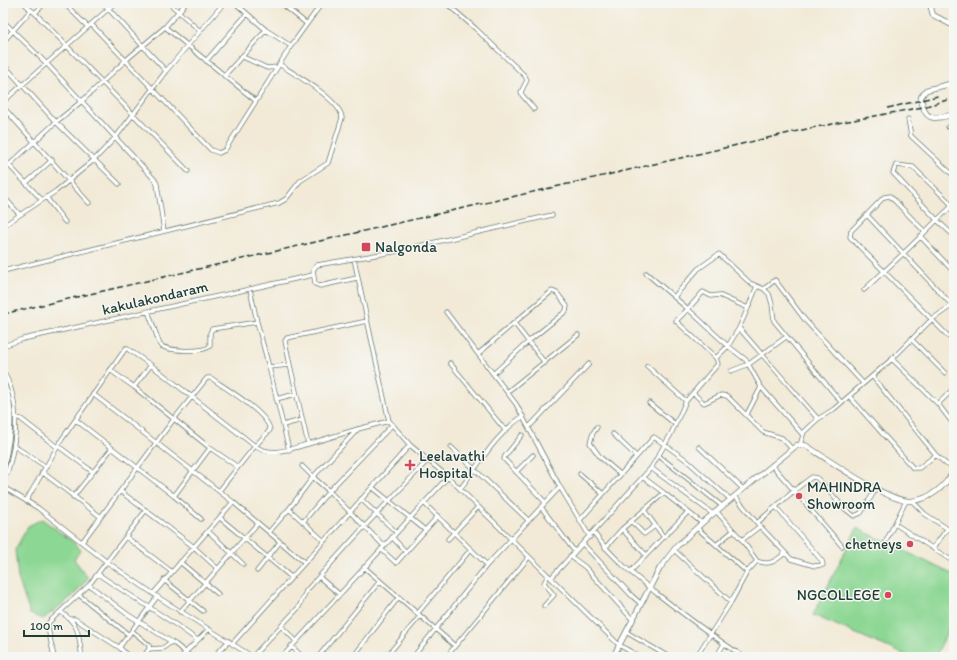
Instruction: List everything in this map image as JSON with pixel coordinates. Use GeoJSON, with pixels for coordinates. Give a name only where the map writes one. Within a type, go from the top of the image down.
{"type":"FeatureCollection","features":[{"type":"Feature","properties":{"kind":"highway"},"geometry":{"type":"LineString","coordinates":[[3,384],[10,414],[8,444],[3,466]]}},
{"type":"Feature","properties":{"kind":"street"},"geometry":{"type":"LineString","coordinates":[[24,3],[188,171]]}},
{"type":"Feature","properties":{"kind":"street"},"geometry":{"type":"LineString","coordinates":[[35,13],[45,3]]}},
{"type":"Feature","properties":{"kind":"street"},"geometry":{"type":"LineString","coordinates":[[64,3],[126,60],[152,89],[215,153],[220,153],[225,150],[278,65],[322,3]]}},
{"type":"Feature","properties":{"kind":"street"},"geometry":{"type":"LineString","coordinates":[[103,3],[166,71]]}},
{"type":"Feature","properties":{"kind":"street"},"geometry":{"type":"LineString","coordinates":[[3,102],[115,3]]}},
{"type":"Feature","properties":{"kind":"street"},"geometry":{"type":"LineString","coordinates":[[169,3],[200,31]]}},
{"type":"Feature","properties":{"kind":"street"},"geometry":{"type":"LineString","coordinates":[[9,165],[165,27],[186,3]]}},
{"type":"Feature","properties":{"kind":"street"},"geometry":{"type":"LineString","coordinates":[[3,226],[42,200],[94,160],[116,137],[166,71],[224,3]]}},
{"type":"Feature","properties":{"kind":"street"},"geometry":{"type":"LineString","coordinates":[[235,3],[266,30],[291,46]]}},
{"type":"Feature","properties":{"kind":"street"},"geometry":{"type":"LineString","coordinates":[[282,3],[307,24]]}},
{"type":"Feature","properties":{"kind":"street"},"geometry":{"type":"LineString","coordinates":[[446,3],[476,29],[525,76],[526,80],[521,92],[534,109]]}},
{"type":"Feature","properties":{"kind":"street"},"geometry":{"type":"LineString","coordinates":[[933,3],[931,8],[933,15],[954,26]]}},
{"type":"Feature","properties":{"kind":"street"},"geometry":{"type":"LineString","coordinates":[[3,42],[14,32],[31,10]]}},
{"type":"Feature","properties":{"kind":"street"},"geometry":{"type":"LineString","coordinates":[[206,61],[247,14]]}},
{"type":"Feature","properties":{"kind":"street"},"geometry":{"type":"LineString","coordinates":[[3,21],[82,101],[157,184],[164,231]]}},
{"type":"Feature","properties":{"kind":"street"},"geometry":{"type":"LineString","coordinates":[[165,27],[256,101]]}},
{"type":"Feature","properties":{"kind":"street"},"geometry":{"type":"LineString","coordinates":[[224,76],[243,57],[266,30]]}},
{"type":"Feature","properties":{"kind":"street"},"geometry":{"type":"LineString","coordinates":[[3,271],[279,203],[286,199],[300,181],[328,163],[342,114],[314,87],[278,65],[267,68],[243,57]]}},
{"type":"Feature","properties":{"kind":"street"},"geometry":{"type":"LineString","coordinates":[[3,64],[56,122],[119,184]]}},
{"type":"Feature","properties":{"kind":"street"},"geometry":{"type":"LineString","coordinates":[[954,83],[926,90],[921,97],[924,112],[928,116],[936,119],[954,114]]}},
{"type":"Feature","properties":{"kind":"street"},"geometry":{"type":"LineString","coordinates":[[3,107],[89,203]]}},
{"type":"Feature","properties":{"kind":"street"},"geometry":{"type":"LineString","coordinates":[[908,119],[911,136],[954,176]]}},
{"type":"Feature","properties":{"kind":"street"},"geometry":{"type":"LineString","coordinates":[[948,127],[954,126]]}},
{"type":"Feature","properties":{"kind":"street"},"geometry":{"type":"LineString","coordinates":[[3,159],[42,200]]}},
{"type":"Feature","properties":{"kind":"street"},"geometry":{"type":"LineString","coordinates":[[26,183],[52,160]]}},
{"type":"Feature","properties":{"kind":"street"},"geometry":{"type":"LineString","coordinates":[[864,290],[902,253],[925,232],[937,220],[952,206],[913,167],[896,165],[893,173],[937,220],[954,236]]}},
{"type":"Feature","properties":{"kind":"street"},"geometry":{"type":"LineString","coordinates":[[3,196],[19,214]]}},
{"type":"Feature","properties":{"kind":"street"},"geometry":{"type":"LineString","coordinates":[[925,232],[890,196],[884,197],[851,231],[850,237],[954,342]]}},
{"type":"Feature","properties":{"kind":"street"},"geometry":{"type":"LineString","coordinates":[[46,197],[65,222]]}},
{"type":"Feature","properties":{"kind":"street"},"geometry":{"type":"LineString","coordinates":[[357,278],[320,286],[316,284],[313,270],[317,266],[393,252],[552,214]]}},
{"type":"Feature","properties":{"kind":"street"},"geometry":{"type":"LineString","coordinates":[[800,445],[802,434],[818,419],[841,402],[862,382],[872,376],[892,359],[931,320],[953,305],[867,215]]}},
{"type":"Feature","properties":{"kind":"street"},"geometry":{"type":"LineString","coordinates":[[920,236],[954,272]]}},
{"type":"Feature","properties":{"kind":"street"},"geometry":{"type":"LineString","coordinates":[[674,297],[698,269],[719,254],[750,283],[764,289],[769,294],[774,321],[841,402]]}},
{"type":"Feature","properties":{"kind":"street"},"geometry":{"type":"LineString","coordinates":[[354,259],[357,278],[391,423],[410,445],[448,477],[619,645],[640,657]]}},
{"type":"Feature","properties":{"kind":"street"},"geometry":{"type":"LineString","coordinates":[[646,272],[749,364],[761,387],[802,434]]}},
{"type":"Feature","properties":{"kind":"street","name":"kakulakondaram"},"geometry":{"type":"LineString","coordinates":[[3,346],[23,339],[313,275]]}},
{"type":"Feature","properties":{"kind":"street"},"geometry":{"type":"LineString","coordinates":[[764,289],[775,280],[805,320],[862,382]]}},
{"type":"Feature","properties":{"kind":"street"},"geometry":{"type":"LineString","coordinates":[[716,358],[728,346],[740,328],[757,286]]}},
{"type":"Feature","properties":{"kind":"street"},"geometry":{"type":"LineString","coordinates":[[250,289],[289,450]]}},
{"type":"Feature","properties":{"kind":"street"},"geometry":{"type":"LineString","coordinates":[[478,354],[549,292],[554,292],[567,306],[566,311],[529,341],[493,374]]}},
{"type":"Feature","properties":{"kind":"street"},"geometry":{"type":"LineString","coordinates":[[544,606],[554,595],[544,583],[594,533],[644,478],[666,444],[686,401],[718,364],[716,358],[676,321],[703,292],[710,296],[719,295],[748,308]]}},
{"type":"Feature","properties":{"kind":"street"},"geometry":{"type":"LineString","coordinates":[[148,311],[160,345],[178,350],[204,350],[210,346],[210,333],[212,329],[257,322]]}},
{"type":"Feature","properties":{"kind":"street"},"geometry":{"type":"LineString","coordinates":[[446,312],[524,416],[560,487],[590,536]]}},
{"type":"Feature","properties":{"kind":"street"},"geometry":{"type":"LineString","coordinates":[[308,444],[285,342],[287,338],[367,321]]}},
{"type":"Feature","properties":{"kind":"street"},"geometry":{"type":"LineString","coordinates":[[514,323],[546,363]]}},
{"type":"Feature","properties":{"kind":"street"},"geometry":{"type":"LineString","coordinates":[[740,328],[818,419]]}},
{"type":"Feature","properties":{"kind":"street"},"geometry":{"type":"LineString","coordinates":[[507,392],[546,363],[578,335]]}},
{"type":"Feature","properties":{"kind":"street"},"geometry":{"type":"LineString","coordinates":[[731,371],[749,364],[786,337]]}},
{"type":"Feature","properties":{"kind":"street"},"geometry":{"type":"LineString","coordinates":[[911,339],[945,373]]}},
{"type":"Feature","properties":{"kind":"street"},"geometry":{"type":"LineString","coordinates":[[26,501],[58,446],[126,348],[192,396],[255,446],[266,452],[289,450],[358,429],[391,423]]}},
{"type":"Feature","properties":{"kind":"street"},"geometry":{"type":"LineString","coordinates":[[892,359],[938,404],[954,425]]}},
{"type":"Feature","properties":{"kind":"street"},"geometry":{"type":"LineString","coordinates":[[450,364],[505,430]]}},
{"type":"Feature","properties":{"kind":"street"},"geometry":{"type":"LineString","coordinates":[[529,427],[589,364]]}},
{"type":"Feature","properties":{"kind":"street"},"geometry":{"type":"LineString","coordinates":[[134,387],[151,365]]}},
{"type":"Feature","properties":{"kind":"street"},"geometry":{"type":"LineString","coordinates":[[269,367],[290,365]]}},
{"type":"Feature","properties":{"kind":"street"},"geometry":{"type":"LineString","coordinates":[[647,366],[686,401]]}},
{"type":"Feature","properties":{"kind":"street"},"geometry":{"type":"LineString","coordinates":[[110,370],[134,387],[210,448],[238,467]]}},
{"type":"Feature","properties":{"kind":"street"},"geometry":{"type":"LineString","coordinates":[[3,371],[11,393],[16,417],[14,446],[7,474],[3,477]]}},
{"type":"Feature","properties":{"kind":"street"},"geometry":{"type":"LineString","coordinates":[[872,376],[936,455],[946,464],[954,467]]}},
{"type":"Feature","properties":{"kind":"street"},"geometry":{"type":"LineString","coordinates":[[82,542],[156,442],[208,378],[257,412],[266,420],[270,430],[219,490]]}},
{"type":"Feature","properties":{"kind":"street"},"geometry":{"type":"LineString","coordinates":[[747,414],[761,387]]}},
{"type":"Feature","properties":{"kind":"street"},"geometry":{"type":"LineString","coordinates":[[938,404],[954,388]]}},
{"type":"Feature","properties":{"kind":"street"},"geometry":{"type":"LineString","coordinates":[[692,393],[704,403],[723,394],[747,414],[763,432],[782,438],[792,449]]}},
{"type":"Feature","properties":{"kind":"street"},"geometry":{"type":"LineString","coordinates":[[93,394],[219,490],[304,562]]}},
{"type":"Feature","properties":{"kind":"street"},"geometry":{"type":"LineString","coordinates":[[276,399],[296,394]]}},
{"type":"Feature","properties":{"kind":"street"},"geometry":{"type":"LineString","coordinates":[[848,396],[913,468],[919,468],[936,455]]}},
{"type":"Feature","properties":{"kind":"street"},"geometry":{"type":"LineString","coordinates":[[649,403],[675,424]]}},
{"type":"Feature","properties":{"kind":"street"},"geometry":{"type":"LineString","coordinates":[[3,414],[3,442]]}},
{"type":"Feature","properties":{"kind":"street"},"geometry":{"type":"LineString","coordinates":[[460,489],[494,442],[505,430],[524,416]]}},
{"type":"Feature","properties":{"kind":"street"},"geometry":{"type":"LineString","coordinates":[[16,417],[21,419],[93,472]]}},
{"type":"Feature","properties":{"kind":"street"},"geometry":{"type":"LineString","coordinates":[[76,420],[138,467],[201,520]]}},
{"type":"Feature","properties":{"kind":"street"},"geometry":{"type":"LineString","coordinates":[[283,425],[302,420]]}},
{"type":"Feature","properties":{"kind":"street"},"geometry":{"type":"LineString","coordinates":[[303,522],[391,423]]}},
{"type":"Feature","properties":{"kind":"street"},"geometry":{"type":"LineString","coordinates":[[597,427],[593,433],[590,443],[600,457],[620,474]]}},
{"type":"Feature","properties":{"kind":"street"},"geometry":{"type":"LineString","coordinates":[[269,532],[289,510],[313,477],[358,429]]}},
{"type":"Feature","properties":{"kind":"street"},"geometry":{"type":"LineString","coordinates":[[613,434],[636,456]]}},
{"type":"Feature","properties":{"kind":"street"},"geometry":{"type":"LineString","coordinates":[[522,435],[504,457],[516,472],[545,502]]}},
{"type":"Feature","properties":{"kind":"street"},"geometry":{"type":"LineString","coordinates":[[580,520],[652,438],[655,437],[733,497],[791,559],[800,563],[818,567],[824,564],[776,507]]}},
{"type":"Feature","properties":{"kind":"street"},"geometry":{"type":"LineString","coordinates":[[213,657],[230,643],[349,514],[410,445]]}},
{"type":"Feature","properties":{"kind":"street"},"geometry":{"type":"LineString","coordinates":[[613,657],[649,587],[660,568],[674,550],[714,512],[792,449],[800,445],[805,445],[876,489],[894,498],[909,501],[921,499],[941,489],[946,484],[954,470]]}},
{"type":"Feature","properties":{"kind":"street"},"geometry":{"type":"LineString","coordinates":[[14,446],[46,466]]}},
{"type":"Feature","properties":{"kind":"street"},"geometry":{"type":"LineString","coordinates":[[451,447],[528,520]]}},
{"type":"Feature","properties":{"kind":"street"},"geometry":{"type":"LineString","coordinates":[[699,447],[743,489]]}},
{"type":"Feature","properties":{"kind":"street"},"geometry":{"type":"LineString","coordinates":[[73,497],[112,448]]}},
{"type":"Feature","properties":{"kind":"street"},"geometry":{"type":"LineString","coordinates":[[174,496],[210,448]]}},
{"type":"Feature","properties":{"kind":"street"},"geometry":{"type":"LineString","coordinates":[[516,472],[533,454]]}},
{"type":"Feature","properties":{"kind":"street"},"geometry":{"type":"LineString","coordinates":[[659,456],[722,506]]}},
{"type":"Feature","properties":{"kind":"street"},"geometry":{"type":"LineString","coordinates":[[3,487],[26,501],[107,562],[157,597],[253,657],[299,607],[304,594],[319,577],[376,513],[390,501],[428,460]]}},
{"type":"Feature","properties":{"kind":"street"},"geometry":{"type":"LineString","coordinates":[[772,465],[842,546]]}},
{"type":"Feature","properties":{"kind":"street"},"geometry":{"type":"LineString","coordinates":[[302,466],[329,491],[349,514],[364,527],[396,563],[405,551],[438,516]]}},
{"type":"Feature","properties":{"kind":"street"},"geometry":{"type":"LineString","coordinates":[[651,468],[714,512],[742,540],[757,562]]}},
{"type":"Feature","properties":{"kind":"street"},"geometry":{"type":"LineString","coordinates":[[42,472],[101,517]]}},
{"type":"Feature","properties":{"kind":"street"},"geometry":{"type":"LineString","coordinates":[[580,474],[603,494]]}},
{"type":"Feature","properties":{"kind":"street"},"geometry":{"type":"LineString","coordinates":[[282,657],[448,477]]}},
{"type":"Feature","properties":{"kind":"street"},"geometry":{"type":"LineString","coordinates":[[742,540],[794,490],[810,478],[815,477],[844,508],[854,516],[861,513],[876,489]]}},
{"type":"Feature","properties":{"kind":"street"},"geometry":{"type":"LineString","coordinates":[[644,478],[702,523]]}},
{"type":"Feature","properties":{"kind":"street"},"geometry":{"type":"LineString","coordinates":[[372,487],[424,530]]}},
{"type":"Feature","properties":{"kind":"street"},"geometry":{"type":"LineString","coordinates":[[413,657],[488,565],[560,487]]}},
{"type":"Feature","properties":{"kind":"street"},"geometry":{"type":"LineString","coordinates":[[120,491],[194,547],[218,569]]}},
{"type":"Feature","properties":{"kind":"street"},"geometry":{"type":"LineString","coordinates":[[605,548],[622,529],[664,494]]}},
{"type":"Feature","properties":{"kind":"street"},"geometry":{"type":"LineString","coordinates":[[361,500],[396,532]]}},
{"type":"Feature","properties":{"kind":"street"},"geometry":{"type":"LineString","coordinates":[[886,541],[909,501]]}},
{"type":"Feature","properties":{"kind":"street"},"geometry":{"type":"LineString","coordinates":[[909,501],[925,514],[954,533]]}},
{"type":"Feature","properties":{"kind":"street"},"geometry":{"type":"LineString","coordinates":[[153,594],[233,502]]}},
{"type":"Feature","properties":{"kind":"street"},"geometry":{"type":"LineString","coordinates":[[424,503],[488,565]]}},
{"type":"Feature","properties":{"kind":"street"},"geometry":{"type":"LineString","coordinates":[[448,539],[478,507]]}},
{"type":"Feature","properties":{"kind":"street"},"geometry":{"type":"LineString","coordinates":[[541,507],[575,552]]}},
{"type":"Feature","properties":{"kind":"street"},"geometry":{"type":"LineString","coordinates":[[54,657],[48,624],[89,585],[146,510]]}},
{"type":"Feature","properties":{"kind":"street"},"geometry":{"type":"LineString","coordinates":[[289,510],[324,541]]}},
{"type":"Feature","properties":{"kind":"street"},"geometry":{"type":"LineString","coordinates":[[644,510],[663,536]]}},
{"type":"Feature","properties":{"kind":"street"},"geometry":{"type":"LineString","coordinates":[[631,571],[645,554],[688,512]]}},
{"type":"Feature","properties":{"kind":"street"},"geometry":{"type":"LineString","coordinates":[[220,518],[291,577]]}},
{"type":"Feature","properties":{"kind":"street"},"geometry":{"type":"LineString","coordinates":[[631,521],[644,534],[655,526]]}},
{"type":"Feature","properties":{"kind":"street"},"geometry":{"type":"LineString","coordinates":[[180,612],[258,523]]}},
{"type":"Feature","properties":{"kind":"street"},"geometry":{"type":"LineString","coordinates":[[895,524],[954,562]]}},
{"type":"Feature","properties":{"kind":"street"},"geometry":{"type":"LineString","coordinates":[[697,528],[747,572]]}},
{"type":"Feature","properties":{"kind":"street"},"geometry":{"type":"LineString","coordinates":[[622,529],[645,554]]}},
{"type":"Feature","properties":{"kind":"street"},"geometry":{"type":"LineString","coordinates":[[933,548],[947,529]]}},
{"type":"Feature","properties":{"kind":"street"},"geometry":{"type":"LineString","coordinates":[[208,531],[243,564]]}},
{"type":"Feature","properties":{"kind":"street"},"geometry":{"type":"LineString","coordinates":[[716,545],[733,531]]}},
{"type":"Feature","properties":{"kind":"street"},"geometry":{"type":"LineString","coordinates":[[594,533],[605,548],[649,587],[709,634],[744,657]]}},
{"type":"Feature","properties":{"kind":"street"},"geometry":{"type":"LineString","coordinates":[[126,537],[172,572]]}},
{"type":"Feature","properties":{"kind":"street"},"geometry":{"type":"LineString","coordinates":[[392,537],[405,551]]}},
{"type":"Feature","properties":{"kind":"street"},"geometry":{"type":"LineString","coordinates":[[257,571],[267,556],[280,542]]}},
{"type":"Feature","properties":{"kind":"street"},"geometry":{"type":"LineString","coordinates":[[583,544],[640,603]]}},
{"type":"Feature","properties":{"kind":"street"},"geometry":{"type":"LineString","coordinates":[[386,657],[471,549]]}},
{"type":"Feature","properties":{"kind":"street"},"geometry":{"type":"LineString","coordinates":[[674,550],[731,602]]}},
{"type":"Feature","properties":{"kind":"street"},"geometry":{"type":"LineString","coordinates":[[696,657],[709,634],[731,602],[747,572],[757,562],[772,563],[785,553]]}},
{"type":"Feature","properties":{"kind":"street"},"geometry":{"type":"LineString","coordinates":[[570,556],[585,567],[632,619]]}},
{"type":"Feature","properties":{"kind":"street"},"geometry":{"type":"LineString","coordinates":[[446,657],[529,557]]}},
{"type":"Feature","properties":{"kind":"street"},"geometry":{"type":"LineString","coordinates":[[180,562],[218,594]]}},
{"type":"Feature","properties":{"kind":"street"},"geometry":{"type":"LineString","coordinates":[[364,568],[455,646]]}},
{"type":"Feature","properties":{"kind":"street"},"geometry":{"type":"LineString","coordinates":[[98,574],[132,598],[164,616],[197,640]]}},
{"type":"Feature","properties":{"kind":"street"},"geometry":{"type":"LineString","coordinates":[[319,577],[339,594]]}},
{"type":"Feature","properties":{"kind":"street"},"geometry":{"type":"LineString","coordinates":[[164,580],[203,611]]}},
{"type":"Feature","properties":{"kind":"street"},"geometry":{"type":"LineString","coordinates":[[318,657],[380,581]]}},
{"type":"Feature","properties":{"kind":"street"},"geometry":{"type":"LineString","coordinates":[[89,585],[138,622],[171,642],[191,657]]}},
{"type":"Feature","properties":{"kind":"street"},"geometry":{"type":"LineString","coordinates":[[79,595],[129,635]]}},
{"type":"Feature","properties":{"kind":"street"},"geometry":{"type":"LineString","coordinates":[[120,648],[157,597]]}},
{"type":"Feature","properties":{"kind":"street"},"geometry":{"type":"LineString","coordinates":[[353,657],[398,598]]}},
{"type":"Feature","properties":{"kind":"street"},"geometry":{"type":"LineString","coordinates":[[61,612],[77,627],[82,657]]}},
{"type":"Feature","properties":{"kind":"street"},"geometry":{"type":"LineString","coordinates":[[70,619],[75,619],[132,657]]}},
{"type":"Feature","properties":{"kind":"street"},"geometry":{"type":"LineString","coordinates":[[281,626],[296,641]]}},
{"type":"Feature","properties":{"kind":"street"},"geometry":{"type":"LineString","coordinates":[[181,657],[209,629]]}},
{"type":"Feature","properties":{"kind":"street"},"geometry":{"type":"LineString","coordinates":[[132,631],[149,645],[149,649]]}},
{"type":"Feature","properties":{"kind":"street"},"geometry":{"type":"LineString","coordinates":[[626,632],[669,657]]}},
{"type":"Feature","properties":{"kind":"street"},"geometry":{"type":"LineString","coordinates":[[143,657],[149,649],[163,648],[171,642]]}},
{"type":"Feature","properties":{"kind":"street"},"geometry":{"type":"LineString","coordinates":[[716,657],[724,644]]}},
{"type":"Feature","properties":{"kind":"street"},"geometry":{"type":"LineString","coordinates":[[291,646],[303,657]]}},
{"type":"Feature","properties":{"kind":"street"},"geometry":{"type":"LineString","coordinates":[[115,657],[127,655]]}},
{"type":"Feature","properties":{"kind":"green space"},"geometry":{"type":"Polygon","coordinates":[[[42,519],[72,541],[81,550],[74,559],[88,578],[74,595],[43,619],[30,614],[18,578],[15,550],[28,526],[42,519]]]}},
{"type":"Feature","properties":{"kind":"green space","name":"NGCOLLEGE"},"geometry":{"type":"Polygon","coordinates":[[[857,528],[954,575],[954,619],[935,657],[910,657],[813,615],[857,528]]]}},
{"type":"Feature","properties":{"kind":"railway"},"geometry":{"type":"LineString","coordinates":[[888,108],[938,96]]}},
{"type":"Feature","properties":{"kind":"railway"},"geometry":{"type":"LineString","coordinates":[[3,314],[811,128],[923,107],[954,98]]}},
{"type":"Feature","properties":{"kind":"place","name":"Nalgonda"},"geometry":{"type":"Point","coordinates":[366,247]}},
{"type":"Feature","properties":{"kind":"place","name":"Leelavathi Hospital"},"geometry":{"type":"Point","coordinates":[410,465]}},
{"type":"Feature","properties":{"kind":"place","name":"MAHINDRA Showroom"},"geometry":{"type":"Point","coordinates":[799,496]}},
{"type":"Feature","properties":{"kind":"place","name":"chetneys"},"geometry":{"type":"Point","coordinates":[910,544]}},
{"type":"Feature","properties":{"kind":"place","name":"NGCOLLEGE"},"geometry":{"type":"Point","coordinates":[888,595]}}]}
